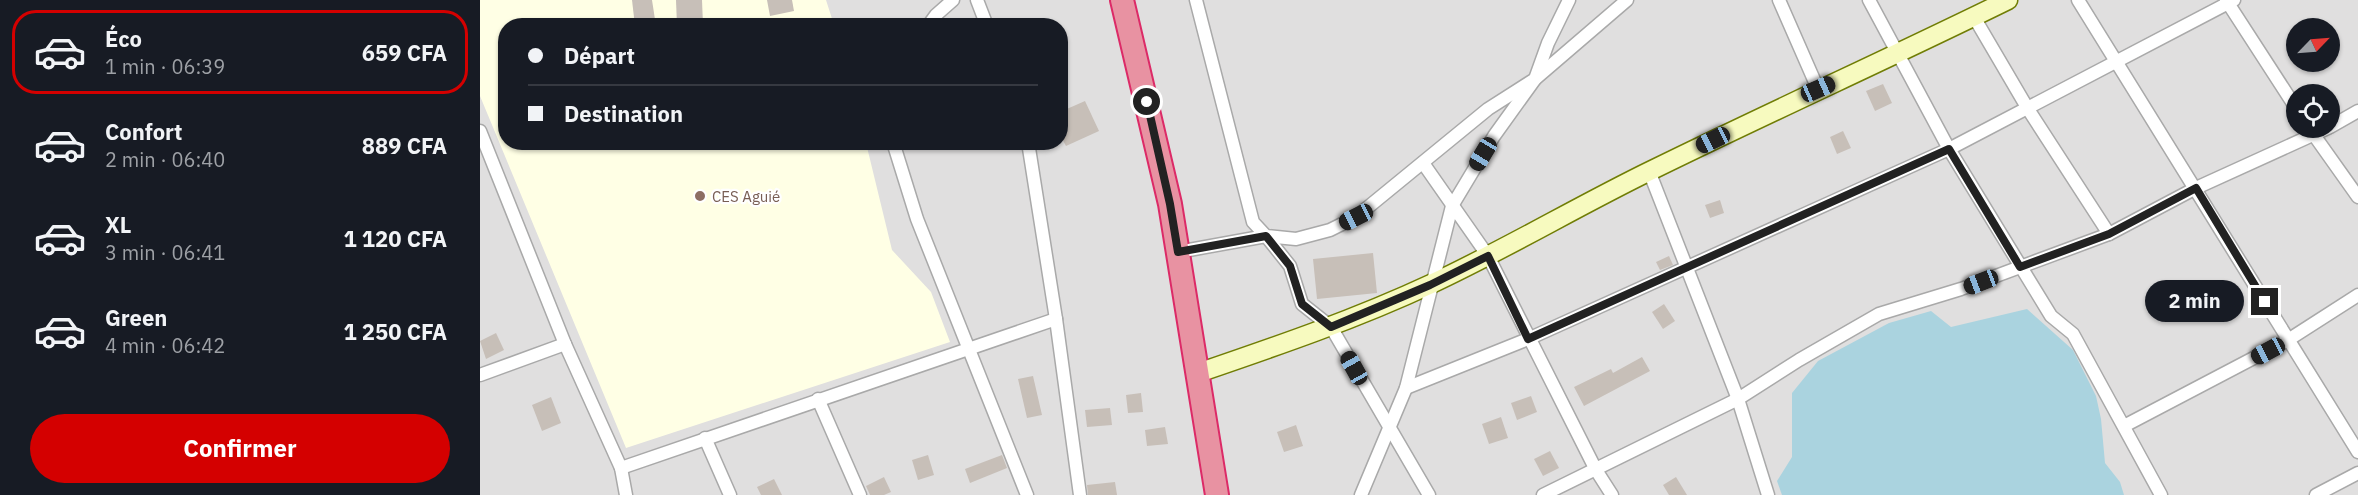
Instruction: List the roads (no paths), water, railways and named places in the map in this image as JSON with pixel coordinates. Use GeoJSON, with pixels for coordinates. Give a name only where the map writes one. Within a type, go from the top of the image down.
{"type":"FeatureCollection","features":[{"type":"Feature","properties":{"kind":"highway"},"geometry":{"type":"LineString","coordinates":[[1122,0],[1167,193],[1217,495]]}},
{"type":"Feature","properties":{"kind":"street"},"geometry":{"type":"LineString","coordinates":[[934,18],[953,0]]}},
{"type":"Feature","properties":{"kind":"street"},"geometry":{"type":"LineString","coordinates":[[976,0],[984,18]]}},
{"type":"Feature","properties":{"kind":"street"},"geometry":{"type":"LineString","coordinates":[[1196,0],[1254,222],[1290,266],[1302,304],[1331,327],[1429,495]]}},
{"type":"Feature","properties":{"kind":"street"},"geometry":{"type":"LineString","coordinates":[[1361,495],[1406,388],[1430,285],[1452,206],[1494,136],[1535,79],[1548,43],[1569,0]]}},
{"type":"Feature","properties":{"kind":"street"},"geometry":{"type":"LineString","coordinates":[[1178,252],[1266,236],[1296,239],[1330,230],[1356,217],[1488,109],[1535,79],[1627,0]]}},
{"type":"Feature","properties":{"kind":"street"},"geometry":{"type":"LineString","coordinates":[[1779,0],[1818,89]]}},
{"type":"Feature","properties":{"kind":"street"},"geometry":{"type":"LineString","coordinates":[[1869,0],[1949,149],[2020,267],[2051,315],[2073,334],[2160,495]]}},
{"type":"Feature","properties":{"kind":"street"},"geometry":{"type":"LineString","coordinates":[[1198,373],[1331,327],[1430,285],[1649,171],[1818,89],[1899,54],[2008,0]]}},
{"type":"Feature","properties":{"kind":"street"},"geometry":{"type":"LineString","coordinates":[[2078,0],[2358,452]]}},
{"type":"Feature","properties":{"kind":"street"},"geometry":{"type":"LineString","coordinates":[[1406,388],[1528,339],[1949,149],[2230,1],[2286,92]]}},
{"type":"Feature","properties":{"kind":"street"},"geometry":{"type":"LineString","coordinates":[[1974,17],[2028,109],[2109,234]]}},
{"type":"Feature","properties":{"kind":"street"},"geometry":{"type":"LineString","coordinates":[[2340,121],[2358,111]]}},
{"type":"Feature","properties":{"kind":"street"},"geometry":{"type":"LineString","coordinates":[[480,131],[484,155],[621,468],[626,495]]}},
{"type":"Feature","properties":{"kind":"street"},"geometry":{"type":"LineString","coordinates":[[1543,495],[1738,399],[1799,360],[1879,315],[1961,289],[2109,234],[2298,138]]}},
{"type":"Feature","properties":{"kind":"street"},"geometry":{"type":"LineString","coordinates":[[2317,138],[2358,197]]}},
{"type":"Feature","properties":{"kind":"street"},"geometry":{"type":"LineString","coordinates":[[895,150],[917,219],[1026,495]]}},
{"type":"Feature","properties":{"kind":"street"},"geometry":{"type":"LineString","coordinates":[[1029,150],[1056,319],[1080,495]]}},
{"type":"Feature","properties":{"kind":"street"},"geometry":{"type":"LineString","coordinates":[[1423,163],[1488,256],[1528,339],[1596,470],[1612,495]]}},
{"type":"Feature","properties":{"kind":"street"},"geometry":{"type":"LineString","coordinates":[[1649,171],[1738,399],[1765,494]]}},
{"type":"Feature","properties":{"kind":"street"},"geometry":{"type":"LineString","coordinates":[[2124,426],[2288,340],[2358,295]]}},
{"type":"Feature","properties":{"kind":"street"},"geometry":{"type":"LineString","coordinates":[[621,468],[1056,319]]}},
{"type":"Feature","properties":{"kind":"street"},"geometry":{"type":"LineString","coordinates":[[480,375],[565,344]]}},
{"type":"Feature","properties":{"kind":"street"},"geometry":{"type":"LineString","coordinates":[[818,399],[860,495]]}},
{"type":"Feature","properties":{"kind":"street"},"geometry":{"type":"LineString","coordinates":[[705,438],[730,495]]}},
{"type":"Feature","properties":{"kind":"street"},"geometry":{"type":"LineString","coordinates":[[2316,495],[2358,473]]}},
{"type":"Feature","properties":{"kind":"water"},"geometry":{"type":"Polygon","coordinates":[[[2027,309],[2073,350],[2096,396],[2101,419],[2105,463],[2120,482],[2124,495],[1782,495],[1777,481],[1792,457],[1792,393],[1818,361],[1889,323],[1931,311],[1951,327],[2027,309]]]}},
{"type":"Feature","properties":{"kind":"place","name":"CES Aguié"},"geometry":{"type":"Point","coordinates":[700,196]}}]}
